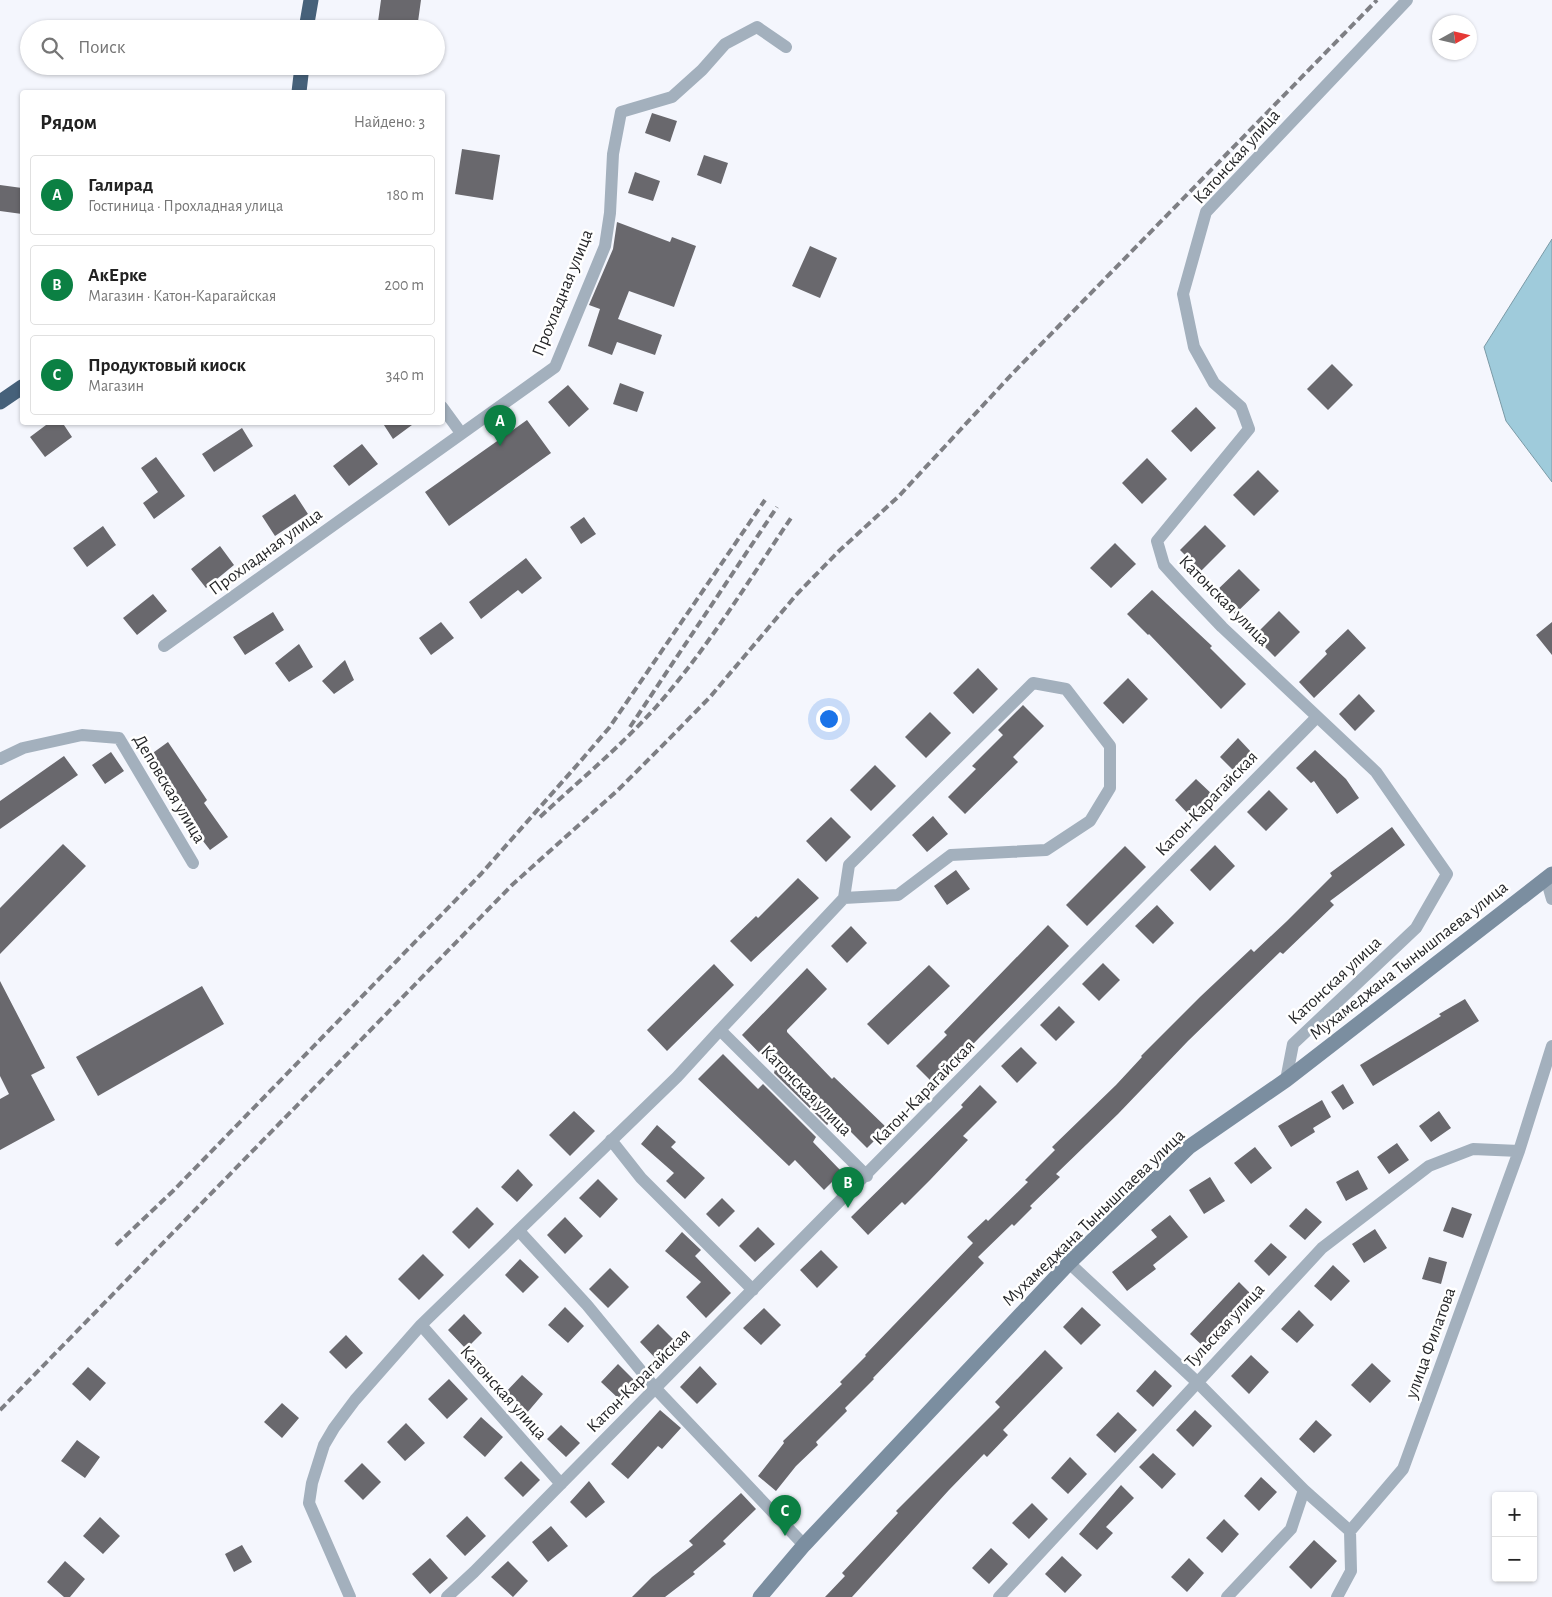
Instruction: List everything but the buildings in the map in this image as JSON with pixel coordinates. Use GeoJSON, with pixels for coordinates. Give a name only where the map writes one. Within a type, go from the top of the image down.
{"type":"FeatureCollection","features":[{"type":"Feature","properties":{"kind":"highway"},"geometry":{"type":"LineString","coordinates":[[308,20],[311,0]]}},
{"type":"Feature","properties":{"kind":"highway"},"geometry":{"type":"LineString","coordinates":[[299,90],[301,75]]}},
{"type":"Feature","properties":{"kind":"highway"},"geometry":{"type":"LineString","coordinates":[[0,402],[20,388]]}},
{"type":"Feature","properties":{"kind":"street","name":"Катонская улица"},"geometry":{"type":"LineString","coordinates":[[1286,1080],[1293,1044],[1416,928],[1447,874],[1376,772],[1222,628],[1164,565],[1157,541],[1249,429],[1241,406],[1214,383],[1194,347],[1183,294],[1206,212],[1407,0]]}},
{"type":"Feature","properties":{"kind":"street","name":"Прохладная улица"},"geometry":{"type":"LineString","coordinates":[[164,646],[555,367],[605,246],[610,213],[613,154],[620,112],[672,97],[702,70],[725,44],[757,27],[786,47]]}},
{"type":"Feature","properties":{"kind":"street"},"geometry":{"type":"LineString","coordinates":[[445,411],[461,433]]}},
{"type":"Feature","properties":{"kind":"street"},"geometry":{"type":"LineString","coordinates":[[350,1597],[309,1503],[312,1483],[324,1445],[334,1428],[365,1387],[421,1325],[677,1077],[844,898],[849,865],[1033,682],[1066,689],[1110,746],[1110,788],[1090,821],[1046,850],[951,855],[898,895],[844,898]]}},
{"type":"Feature","properties":{"kind":"street","name":"Катон-Карагайская"},"geometry":{"type":"LineString","coordinates":[[447,1597],[656,1389],[1317,717]]}},
{"type":"Feature","properties":{"kind":"street","name":"Деповская улица"},"geometry":{"type":"LineString","coordinates":[[0,759],[23,748],[82,735],[119,738],[194,864]]}},
{"type":"Feature","properties":{"kind":"street"},"geometry":{"type":"LineString","coordinates":[[1549,876],[1552,899]]}},
{"type":"Feature","properties":{"kind":"street","name":"Мухамеджана Тынышпаева улица"},"geometry":{"type":"LineString","coordinates":[[760,1597],[804,1545],[1069,1264],[1189,1147],[1286,1080],[1549,876]]}},
{"type":"Feature","properties":{"kind":"street","name":"Катонская улица"},"geometry":{"type":"LineString","coordinates":[[720,1030],[866,1176]]}},
{"type":"Feature","properties":{"kind":"street","name":"улица Филатова"},"geometry":{"type":"LineString","coordinates":[[1350,1531],[1404,1469],[1520,1151],[1552,1046]]}},
{"type":"Feature","properties":{"kind":"street"},"geometry":{"type":"LineString","coordinates":[[612,1140],[641,1178],[752,1290]]}},
{"type":"Feature","properties":{"kind":"street","name":"Тульская улица"},"geometry":{"type":"LineString","coordinates":[[999,1597],[1322,1248],[1430,1166],[1473,1149],[1520,1151]]}},
{"type":"Feature","properties":{"kind":"street"},"geometry":{"type":"LineString","coordinates":[[519,1231],[587,1305],[656,1389],[804,1545]]}},
{"type":"Feature","properties":{"kind":"street"},"geometry":{"type":"LineString","coordinates":[[1069,1264],[1197,1382],[1304,1490],[1350,1531],[1350,1571],[1337,1597]]}},
{"type":"Feature","properties":{"kind":"street","name":"Катонская улица"},"geometry":{"type":"LineString","coordinates":[[421,1325],[560,1484]]}},
{"type":"Feature","properties":{"kind":"street"},"geometry":{"type":"LineString","coordinates":[[1227,1597],[1291,1529],[1304,1490]]}},
{"type":"Feature","properties":{"kind":"water"},"geometry":{"type":"Polygon","coordinates":[[[1552,239],[1552,482],[1506,421],[1484,347],[1552,239]]]}},
{"type":"Feature","properties":{"kind":"railway"},"geometry":{"type":"LineString","coordinates":[[0,1410],[512,885],[618,790],[710,697],[797,594],[839,551],[899,496],[1012,374],[1377,0]]}},
{"type":"Feature","properties":{"kind":"railway"},"geometry":{"type":"LineString","coordinates":[[116,1245],[173,1191],[481,874],[578,764],[609,728],[765,500]]}},
{"type":"Feature","properties":{"kind":"railway"},"geometry":{"type":"LineString","coordinates":[[630,727],[777,507]]}},
{"type":"Feature","properties":{"kind":"railway"},"geometry":{"type":"LineString","coordinates":[[540,817],[599,764],[656,707],[728,613],[793,515]]}},
{"type":"Feature","properties":{"kind":"place","name":"Галирад"},"geometry":{"type":"Point","coordinates":[500,446]}},
{"type":"Feature","properties":{"kind":"place","name":"АкЕрке"},"geometry":{"type":"Point","coordinates":[848,1208]}},
{"type":"Feature","properties":{"kind":"place","name":"Продуктовый киоск"},"geometry":{"type":"Point","coordinates":[785,1536]}}]}
